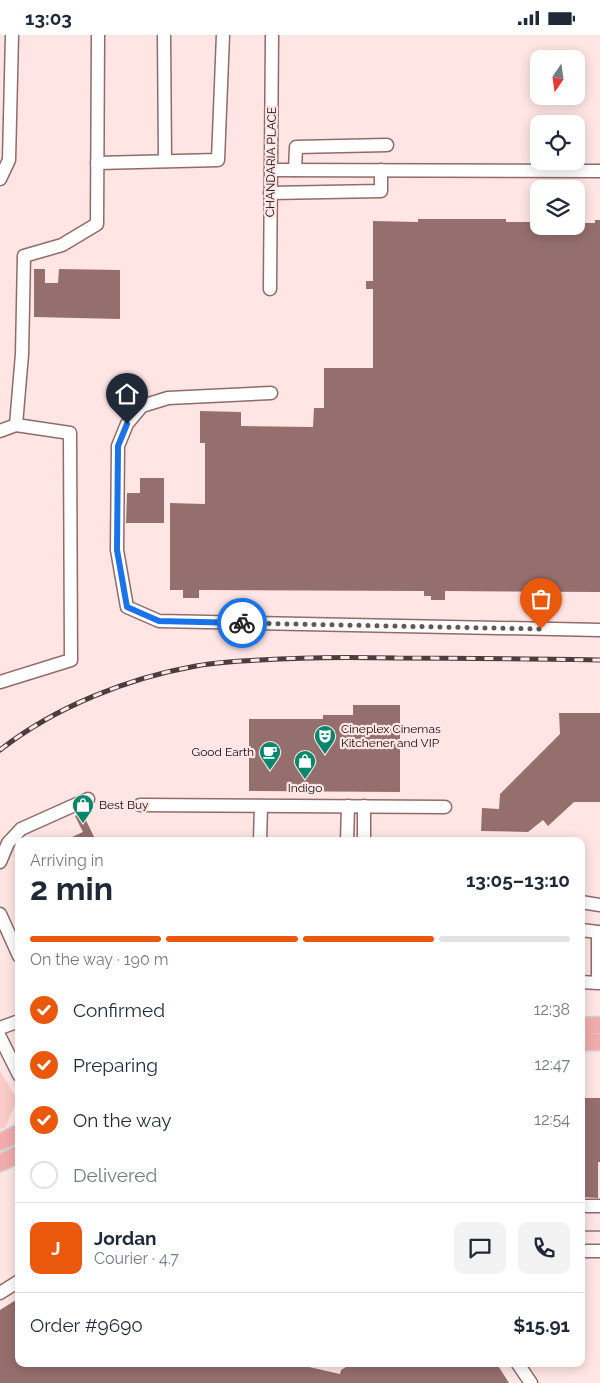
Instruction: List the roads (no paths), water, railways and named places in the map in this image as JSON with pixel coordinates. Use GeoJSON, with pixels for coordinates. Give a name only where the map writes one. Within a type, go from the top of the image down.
{"type":"FeatureCollection","features":[{"type":"Feature","properties":{"kind":"main road"},"geometry":{"type":"LineString","coordinates":[[585,1025],[600,1025]]}},
{"type":"Feature","properties":{"kind":"main road"},"geometry":{"type":"LineString","coordinates":[[585,1042],[600,1042]]}},
{"type":"Feature","properties":{"kind":"main road"},"geometry":{"type":"LineString","coordinates":[[0,1142],[15,1135]]}},
{"type":"Feature","properties":{"kind":"main road"},"geometry":{"type":"LineString","coordinates":[[0,1163],[15,1156]]}},
{"type":"Feature","properties":{"kind":"street"},"geometry":{"type":"LineString","coordinates":[[0,179],[9,160],[12,35]]}},
{"type":"Feature","properties":{"kind":"street"},"geometry":{"type":"LineString","coordinates":[[16,425],[22,354],[24,256],[62,245],[97,224],[98,35]]}},
{"type":"Feature","properties":{"kind":"street"},"geometry":{"type":"LineString","coordinates":[[164,35],[165,161]]}},
{"type":"Feature","properties":{"kind":"street"},"geometry":{"type":"LineString","coordinates":[[97,163],[218,160],[223,35]]}},
{"type":"Feature","properties":{"kind":"street","name":"CHANDARIA PLACE"},"geometry":{"type":"LineString","coordinates":[[270,289],[272,35]]}},
{"type":"Feature","properties":{"kind":"street"},"geometry":{"type":"LineString","coordinates":[[295,170],[296,147],[387,145]]}},
{"type":"Feature","properties":{"kind":"street"},"geometry":{"type":"LineString","coordinates":[[271,169],[600,171]]}},
{"type":"Feature","properties":{"kind":"street"},"geometry":{"type":"LineString","coordinates":[[270,193],[381,191],[380,169]]}},
{"type":"Feature","properties":{"kind":"street"},"geometry":{"type":"LineString","coordinates":[[271,393],[168,399],[142,406],[127,424],[118,446],[117,550],[127,607],[159,621],[600,630]]}},
{"type":"Feature","properties":{"kind":"street"},"geometry":{"type":"LineString","coordinates":[[0,431],[16,425],[70,433],[71,660],[0,681]]}},
{"type":"Feature","properties":{"kind":"street"},"geometry":{"type":"LineString","coordinates":[[0,862],[8,843],[21,829],[88,799]]}},
{"type":"Feature","properties":{"kind":"street"},"geometry":{"type":"LineString","coordinates":[[140,805],[445,807]]}},
{"type":"Feature","properties":{"kind":"street"},"geometry":{"type":"LineString","coordinates":[[260,837],[261,806]]}},
{"type":"Feature","properties":{"kind":"street"},"geometry":{"type":"LineString","coordinates":[[347,837],[348,806]]}},
{"type":"Feature","properties":{"kind":"street"},"geometry":{"type":"LineString","coordinates":[[364,806],[364,837]]}},
{"type":"Feature","properties":{"kind":"street"},"geometry":{"type":"LineString","coordinates":[[585,903],[600,905]]}},
{"type":"Feature","properties":{"kind":"street"},"geometry":{"type":"LineString","coordinates":[[0,914],[15,947]]}},
{"type":"Feature","properties":{"kind":"street"},"geometry":{"type":"LineString","coordinates":[[585,930],[598,932],[598,983],[585,982]]}},
{"type":"Feature","properties":{"kind":"street"},"geometry":{"type":"LineString","coordinates":[[0,1028],[15,1022]]}},
{"type":"Feature","properties":{"kind":"street"},"geometry":{"type":"LineString","coordinates":[[0,1037],[15,1067]]}},
{"type":"Feature","properties":{"kind":"street"},"geometry":{"type":"LineString","coordinates":[[585,1206],[600,1206]]}},
{"type":"Feature","properties":{"kind":"street"},"geometry":{"type":"LineString","coordinates":[[585,1251],[600,1251]]}},
{"type":"Feature","properties":{"kind":"street"},"geometry":{"type":"LineString","coordinates":[[0,1293],[15,1284]]}},
{"type":"Feature","properties":{"kind":"street"},"geometry":{"type":"LineString","coordinates":[[520,1367],[531,1383]]}},
{"type":"Feature","properties":{"kind":"tram line"},"geometry":{"type":"LineString","coordinates":[[585,1231],[600,1231]]}},
{"type":"Feature","properties":{"kind":"railway"},"geometry":{"type":"LineString","coordinates":[[0,750],[44,720],[93,696],[144,678],[204,665],[294,658],[600,660]]}},
{"type":"Feature","properties":{"kind":"place","name":"Cineplex Cinemas Kitchener and VIP"},"geometry":{"type":"Point","coordinates":[325,755]}},
{"type":"Feature","properties":{"kind":"place","name":"Good Earth"},"geometry":{"type":"Point","coordinates":[270,771]}},
{"type":"Feature","properties":{"kind":"place","name":"Indigo"},"geometry":{"type":"Point","coordinates":[305,780]}},
{"type":"Feature","properties":{"kind":"place","name":"Best Buy"},"geometry":{"type":"Point","coordinates":[83,824]}}]}
